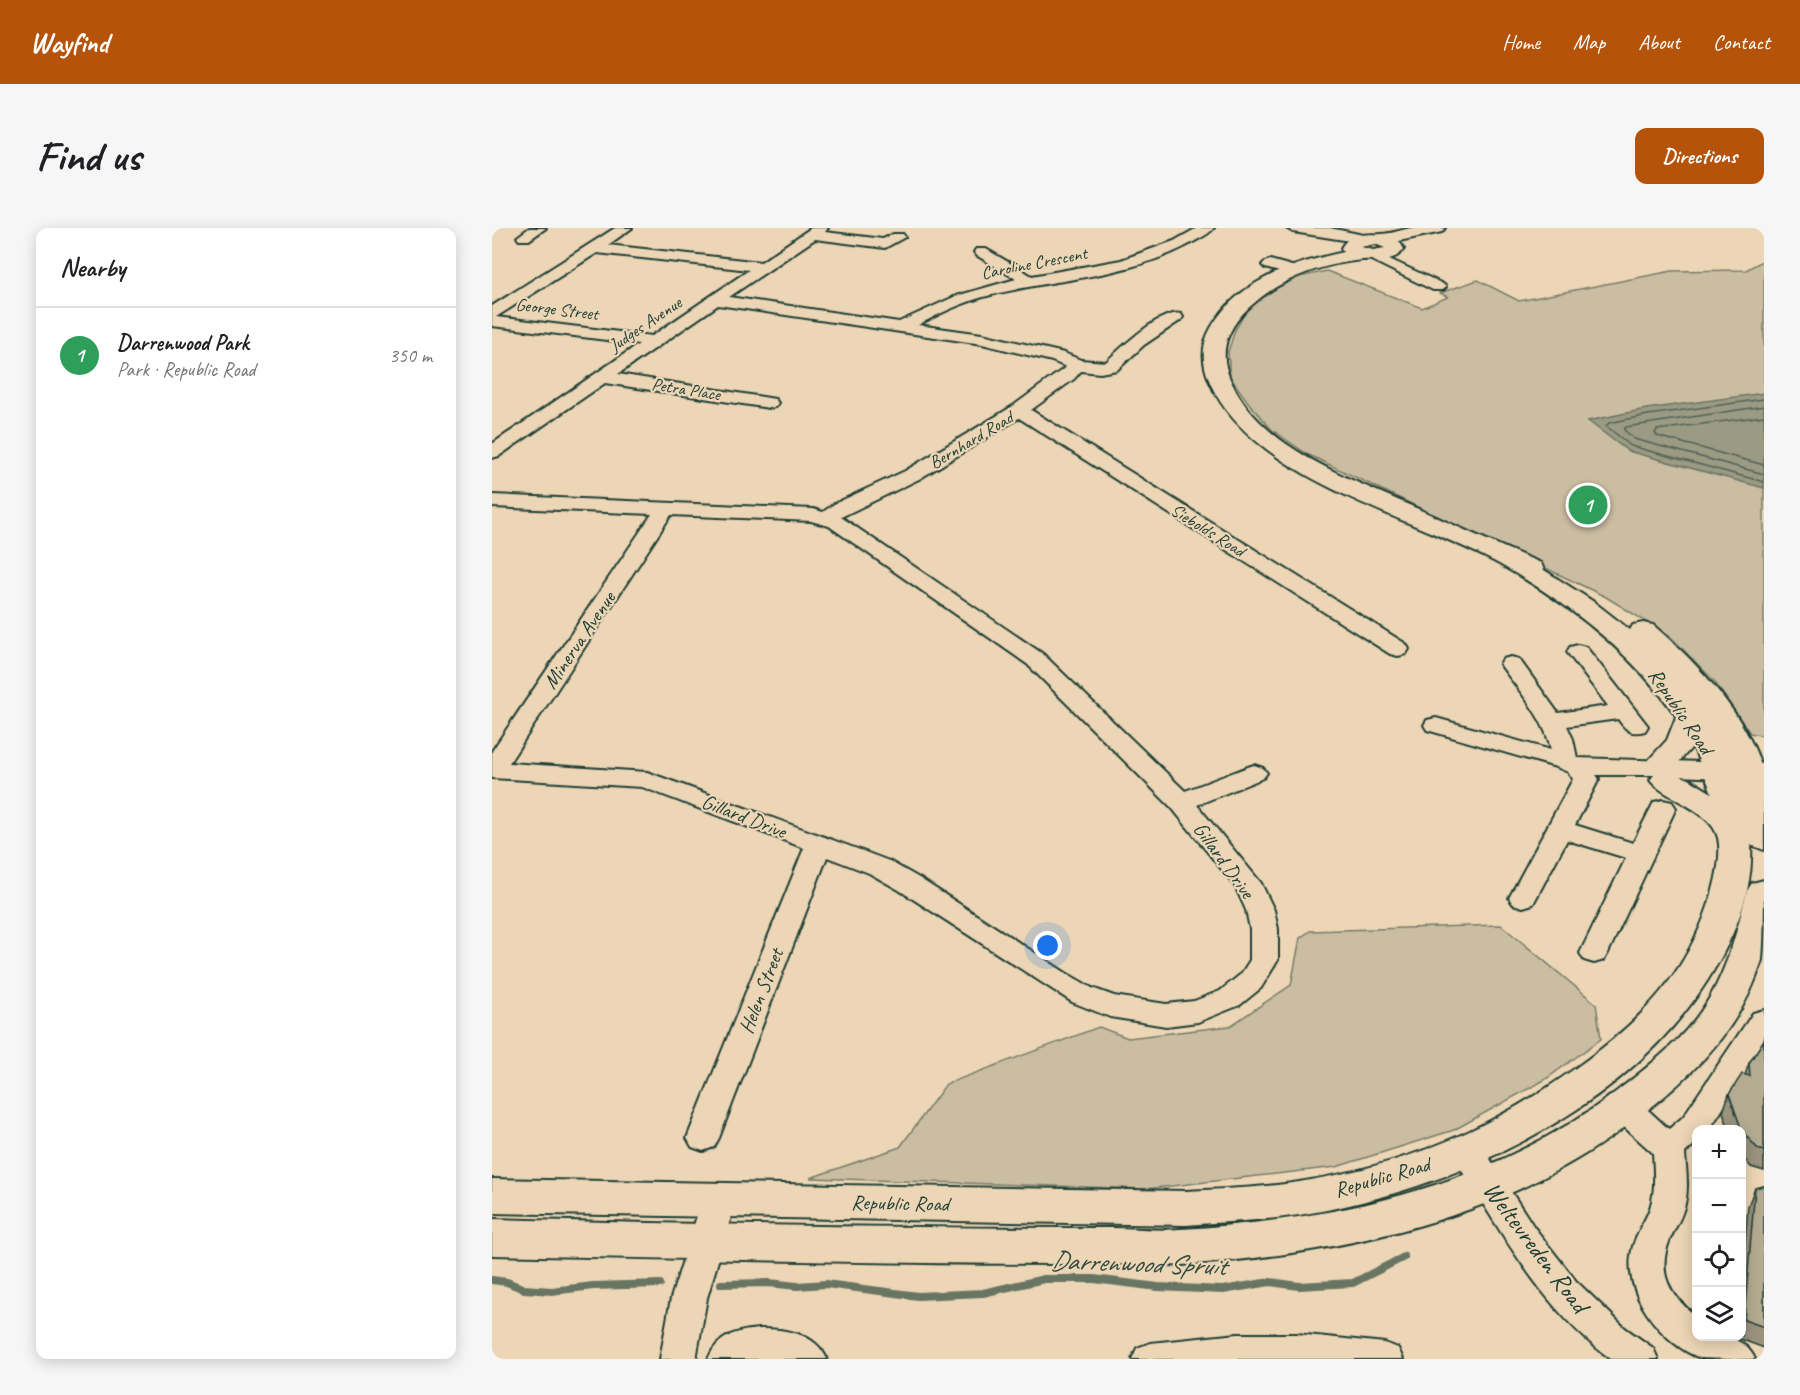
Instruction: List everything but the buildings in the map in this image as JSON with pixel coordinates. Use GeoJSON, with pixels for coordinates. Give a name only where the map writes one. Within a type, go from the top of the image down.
{"type":"FeatureCollection","features":[{"type":"Feature","properties":{"kind":"main road","name":"Republic Road"},"geometry":{"type":"LineString","coordinates":[[492,1196],[1186,1208],[1275,1202],[1335,1192],[1383,1179],[1467,1151],[1560,1100],[1631,1047],[1672,1005],[1695,975],[1712,946],[1725,912],[1734,872],[1749,837],[1758,796],[1745,774],[1725,724],[1708,699],[1687,672],[1664,649],[1627,620],[1596,600],[1552,577],[1513,562],[1298,460],[1253,428],[1236,410],[1219,381],[1214,364],[1214,343],[1224,323],[1239,305],[1258,290],[1294,271],[1368,243],[1427,230]]}},
{"type":"Feature","properties":{"kind":"main road","name":"Republic Road"},"geometry":{"type":"LineString","coordinates":[[1513,562],[1592,613],[1623,638],[1648,662],[1690,718],[1710,751],[1745,774]]}},
{"type":"Feature","properties":{"kind":"main road"},"geometry":{"type":"LineString","coordinates":[[1690,718],[1689,729],[1671,756],[1662,785],[1700,796],[1749,837]]}},
{"type":"Feature","properties":{"kind":"main road","name":"Republic Road"},"geometry":{"type":"LineString","coordinates":[[492,1237],[705,1243],[1195,1246],[1326,1231],[1429,1205],[1489,1184],[1597,1130],[1625,1109],[1697,1044],[1716,1017],[1746,958],[1764,891]]}},
{"type":"Feature","properties":{"kind":"street"},"geometry":{"type":"LineString","coordinates":[[524,237],[539,228]]}},
{"type":"Feature","properties":{"kind":"street"},"geometry":{"type":"LineString","coordinates":[[492,313],[625,228]]}},
{"type":"Feature","properties":{"kind":"street","name":"Caroline Crescent"},"geometry":{"type":"LineString","coordinates":[[902,327],[963,298],[1031,282],[1135,263],[1167,251],[1207,228]]}},
{"type":"Feature","properties":{"kind":"street"},"geometry":{"type":"LineString","coordinates":[[1293,228],[1327,229],[1368,243],[1444,283]]}},
{"type":"Feature","properties":{"kind":"street"},"geometry":{"type":"LineString","coordinates":[[816,231],[885,244],[898,237]]}},
{"type":"Feature","properties":{"kind":"street","name":"Judges Avenue"},"geometry":{"type":"LineString","coordinates":[[492,452],[816,231]]}},
{"type":"Feature","properties":{"kind":"street"},"geometry":{"type":"LineString","coordinates":[[595,248],[764,267]]}},
{"type":"Feature","properties":{"kind":"street"},"geometry":{"type":"LineString","coordinates":[[981,252],[1031,282]]}},
{"type":"Feature","properties":{"kind":"street"},"geometry":{"type":"LineString","coordinates":[[1270,265],[1294,271]]}},
{"type":"Feature","properties":{"kind":"street"},"geometry":{"type":"LineString","coordinates":[[714,300],[1002,344],[1071,361],[1077,365],[1105,368],[1111,366],[1138,341],[1175,317]]}},
{"type":"Feature","properties":{"kind":"street","name":"George Street"},"geometry":{"type":"LineString","coordinates":[[492,321],[654,341]]}},
{"type":"Feature","properties":{"kind":"street","name":"Bernhard Road"},"geometry":{"type":"LineString","coordinates":[[826,518],[912,475],[1019,410],[1068,375],[1077,365]]}},
{"type":"Feature","properties":{"kind":"street","name":"Petra Place"},"geometry":{"type":"LineString","coordinates":[[602,377],[770,403]]}},
{"type":"Feature","properties":{"kind":"street","name":"Siebolds Road"},"geometry":{"type":"LineString","coordinates":[[1019,410],[1398,649]]}},
{"type":"Feature","properties":{"kind":"street"},"geometry":{"type":"LineString","coordinates":[[492,501],[813,515],[826,518]]}},
{"type":"Feature","properties":{"kind":"street","name":"Minerva Avenue"},"geometry":{"type":"LineString","coordinates":[[492,770],[665,509]]}},
{"type":"Feature","properties":{"kind":"street","name":"Gillard Drive"},"geometry":{"type":"LineString","coordinates":[[492,770],[647,780],[819,844],[879,867],[909,884],[1046,974],[1082,995],[1110,1006],[1166,1015],[1198,1011],[1230,998],[1251,981],[1264,960],[1264,929],[1260,910],[1247,883],[1181,802],[1035,659],[859,537],[826,518]]}},
{"type":"Feature","properties":{"kind":"street"},"geometry":{"type":"LineString","coordinates":[[1552,721],[1629,718],[1578,652]]}},
{"type":"Feature","properties":{"kind":"street"},"geometry":{"type":"LineString","coordinates":[[1511,664],[1552,721],[1576,769],[1559,829],[1523,898]]}},
{"type":"Feature","properties":{"kind":"street"},"geometry":{"type":"LineString","coordinates":[[1436,725],[1576,769],[1662,785],[1745,774]]}},
{"type":"Feature","properties":{"kind":"street"},"geometry":{"type":"LineString","coordinates":[[1181,802],[1254,773]]}},
{"type":"Feature","properties":{"kind":"street"},"geometry":{"type":"LineString","coordinates":[[1594,954],[1641,854],[1662,785]]}},
{"type":"Feature","properties":{"kind":"street"},"geometry":{"type":"LineString","coordinates":[[1559,829],[1641,854]]}},
{"type":"Feature","properties":{"kind":"street","name":"Helen Street"},"geometry":{"type":"LineString","coordinates":[[703,1138],[819,844]]}},
{"type":"Feature","properties":{"kind":"street"},"geometry":{"type":"LineString","coordinates":[[1669,1148],[1694,1126],[1764,1021]]}},
{"type":"Feature","properties":{"kind":"street"},"geometry":{"type":"LineString","coordinates":[[1625,1109],[1669,1148],[1670,1195],[1646,1263],[1650,1287],[1679,1325],[1703,1342],[1737,1359]]}},
{"type":"Feature","properties":{"kind":"street","name":"Weltevreden Road"},"geometry":{"type":"LineString","coordinates":[[1467,1151],[1557,1283],[1597,1326],[1640,1359]]}},
{"type":"Feature","properties":{"kind":"street"},"geometry":{"type":"LineString","coordinates":[[678,1359],[681,1336],[705,1243],[719,1200]]}},
{"type":"Feature","properties":{"kind":"street"},"geometry":{"type":"LineString","coordinates":[[726,1359],[737,1348],[750,1344],[799,1350],[809,1359]]}},
{"type":"Feature","properties":{"kind":"street"},"geometry":{"type":"LineString","coordinates":[[1150,1359],[1239,1350],[1340,1352],[1385,1359]]}},
{"type":"Feature","properties":{"kind":"shaded area"},"geometry":{"type":"Polygon","coordinates":[[[1764,260],[1764,736],[1750,733],[1714,681],[1671,637],[1606,597],[1307,454],[1271,429],[1230,377],[1228,352],[1235,330],[1248,308],[1271,291],[1299,277],[1327,271],[1422,308],[1448,297],[1440,293],[1478,280],[1519,301],[1672,271],[1746,270],[1764,260]]]}},
{"type":"Feature","properties":{"kind":"shaded area"},"geometry":{"type":"Polygon","coordinates":[[[1501,925],[1596,1004],[1601,1039],[1546,1079],[1454,1130],[1336,1167],[1146,1189],[810,1178],[900,1147],[946,1084],[1099,1027],[1128,1038],[1230,1026],[1291,985],[1300,938],[1310,931],[1501,925]]]}},
{"type":"Feature","properties":{"kind":"water"},"geometry":{"type":"Polygon","coordinates":[[[1764,393],[1764,488],[1628,451],[1588,421],[1646,409],[1764,393]]]}},
{"type":"Feature","properties":{"kind":"waterway","name":"Darrenwood Spruit"},"geometry":{"type":"LineString","coordinates":[[721,1284],[769,1283],[797,1286],[826,1284],[918,1296],[983,1293],[1044,1279],[1094,1279],[1158,1287],[1223,1290],[1270,1282],[1299,1286],[1353,1283],[1404,1257]]}},
{"type":"Feature","properties":{"kind":"waterway","name":"Darrenwood Spruit"},"geometry":{"type":"LineString","coordinates":[[492,1280],[507,1282],[524,1289],[552,1291],[593,1286],[660,1284]]}},
{"type":"Feature","properties":{"kind":"place","name":"Darrenwood Park"},"geometry":{"type":"Point","coordinates":[1588,505]}}]}
